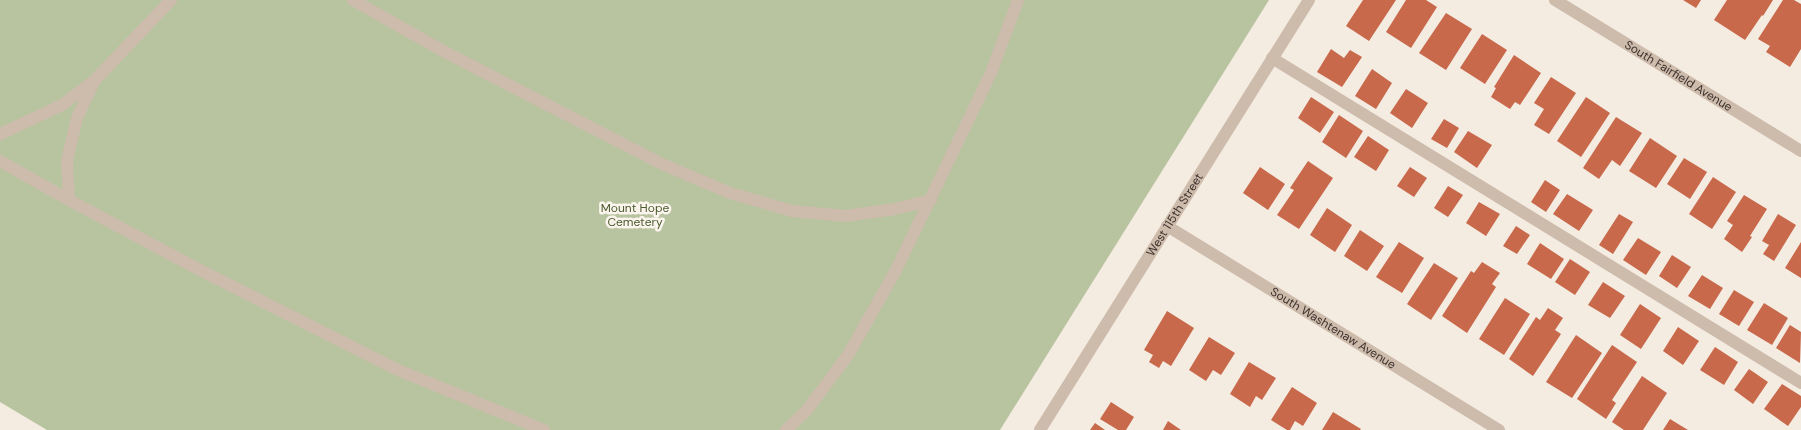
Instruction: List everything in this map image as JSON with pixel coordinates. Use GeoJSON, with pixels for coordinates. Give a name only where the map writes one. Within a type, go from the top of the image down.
{"type":"FeatureCollection","features":[{"type":"Feature","properties":{"kind":"street"},"geometry":{"type":"LineString","coordinates":[[0,134],[62,105],[95,80],[171,0]]}},
{"type":"Feature","properties":{"kind":"street"},"geometry":{"type":"LineString","coordinates":[[353,0],[445,52],[662,164],[730,193],[792,211],[846,216],[895,209],[931,200]]}},
{"type":"Feature","properties":{"kind":"street"},"geometry":{"type":"LineString","coordinates":[[786,430],[807,410],[848,355],[896,270],[991,73],[1018,0]]}},
{"type":"Feature","properties":{"kind":"street","name":"West 115th Street"},"geometry":{"type":"LineString","coordinates":[[1040,430],[1309,0]]}},
{"type":"Feature","properties":{"kind":"street","name":"South Fairfield Avenue"},"geometry":{"type":"LineString","coordinates":[[1556,0],[1801,150]]}},
{"type":"Feature","properties":{"kind":"street"},"geometry":{"type":"LineString","coordinates":[[1272,58],[1801,383]]}},
{"type":"Feature","properties":{"kind":"street"},"geometry":{"type":"LineString","coordinates":[[69,200],[67,161],[78,118],[95,80]]}},
{"type":"Feature","properties":{"kind":"street"},"geometry":{"type":"LineString","coordinates":[[0,161],[198,269],[398,370],[544,430]]}},
{"type":"Feature","properties":{"kind":"street","name":"South Washtenaw Avenue"},"geometry":{"type":"LineString","coordinates":[[1167,226],[1499,430]]}},
{"type":"Feature","properties":{"kind":"green space","name":"Mount Hope Cemetery"},"geometry":{"type":"Polygon","coordinates":[[[0,0],[1269,0],[1000,430],[47,430],[0,402],[0,0]]]}},
{"type":"Feature","properties":{"kind":"building"},"geometry":{"type":"Polygon","coordinates":[[[1363,0],[1396,0],[1369,41],[1346,26],[1363,0]]]}},
{"type":"Feature","properties":{"kind":"building"},"geometry":{"type":"Polygon","coordinates":[[[1406,0],[1426,0],[1437,7],[1411,48],[1386,32],[1406,0]]]}},
{"type":"Feature","properties":{"kind":"building"},"geometry":{"type":"Polygon","coordinates":[[[1683,0],[1701,0],[1696,8],[1683,0]]]}},
{"type":"Feature","properties":{"kind":"building"},"geometry":{"type":"Polygon","coordinates":[[[1727,0],[1773,0],[1745,40],[1714,20],[1727,0]]]}},
{"type":"Feature","properties":{"kind":"building"},"geometry":{"type":"Polygon","coordinates":[[[1783,0],[1794,0],[1801,4],[1801,49],[1790,67],[1766,52],[1770,46],[1758,39],[1783,0]]]}},
{"type":"Feature","properties":{"kind":"building"},"geometry":{"type":"Polygon","coordinates":[[[1446,13],[1472,29],[1446,70],[1419,53],[1446,13]]]}},
{"type":"Feature","properties":{"kind":"building"},"geometry":{"type":"Polygon","coordinates":[[[1482,34],[1507,50],[1485,84],[1460,68],[1482,34]]]}},
{"type":"Feature","properties":{"kind":"building"},"geometry":{"type":"Polygon","coordinates":[[[1331,49],[1344,58],[1350,50],[1362,57],[1342,87],[1317,72],[1331,49]]]}},
{"type":"Feature","properties":{"kind":"building"},"geometry":{"type":"Polygon","coordinates":[[[1514,55],[1541,73],[1520,105],[1515,102],[1510,109],[1491,97],[1496,88],[1494,87],[1514,55]]]}},
{"type":"Feature","properties":{"kind":"building"},"geometry":{"type":"Polygon","coordinates":[[[1372,69],[1392,83],[1376,109],[1355,96],[1372,69]]]}},
{"type":"Feature","properties":{"kind":"building"},"geometry":{"type":"Polygon","coordinates":[[[1551,77],[1576,93],[1549,134],[1534,125],[1544,109],[1534,103],[1551,77]]]}},
{"type":"Feature","properties":{"kind":"building"},"geometry":{"type":"Polygon","coordinates":[[[1406,89],[1428,103],[1412,128],[1390,113],[1406,89]]]}},
{"type":"Feature","properties":{"kind":"building"},"geometry":{"type":"Polygon","coordinates":[[[1311,97],[1334,112],[1320,133],[1298,118],[1311,97]]]}},
{"type":"Feature","properties":{"kind":"building"},"geometry":{"type":"Polygon","coordinates":[[[1586,97],[1610,113],[1581,157],[1557,141],[1586,97]]]}},
{"type":"Feature","properties":{"kind":"building"},"geometry":{"type":"Polygon","coordinates":[[[1339,115],[1363,131],[1346,158],[1322,142],[1339,115]]]}},
{"type":"Feature","properties":{"kind":"building"},"geometry":{"type":"Polygon","coordinates":[[[1616,117],[1642,133],[1620,166],[1612,160],[1599,179],[1583,168],[1616,117]]]}},
{"type":"Feature","properties":{"kind":"building"},"geometry":{"type":"Polygon","coordinates":[[[1444,119],[1459,128],[1447,148],[1431,139],[1444,119]]]}},
{"type":"Feature","properties":{"kind":"building"},"geometry":{"type":"Polygon","coordinates":[[[1468,131],[1492,145],[1477,168],[1454,152],[1468,131]]]}},
{"type":"Feature","properties":{"kind":"building"},"geometry":{"type":"Polygon","coordinates":[[[1368,136],[1389,150],[1376,171],[1354,157],[1368,136]]]}},
{"type":"Feature","properties":{"kind":"building"},"geometry":{"type":"Polygon","coordinates":[[[1650,138],[1677,156],[1656,188],[1629,171],[1650,138]]]}},
{"type":"Feature","properties":{"kind":"building"},"geometry":{"type":"Polygon","coordinates":[[[1684,158],[1707,172],[1690,199],[1667,184],[1684,158]]]}},
{"type":"Feature","properties":{"kind":"building"},"geometry":{"type":"Polygon","coordinates":[[[1308,161],[1333,178],[1299,229],[1277,215],[1294,190],[1290,188],[1308,161]]]}},
{"type":"Feature","properties":{"kind":"building"},"geometry":{"type":"Polygon","coordinates":[[[1260,167],[1285,184],[1268,210],[1243,193],[1260,167]]]}},
{"type":"Feature","properties":{"kind":"building"},"geometry":{"type":"Polygon","coordinates":[[[1410,167],[1427,178],[1414,197],[1397,186],[1410,167]]]}},
{"type":"Feature","properties":{"kind":"building"},"geometry":{"type":"Polygon","coordinates":[[[1713,177],[1736,192],[1712,229],[1689,214],[1713,177]]]}},
{"type":"Feature","properties":{"kind":"building"},"geometry":{"type":"Polygon","coordinates":[[[1545,180],[1560,190],[1546,212],[1531,202],[1545,180]]]}},
{"type":"Feature","properties":{"kind":"building"},"geometry":{"type":"Polygon","coordinates":[[[1448,186],[1463,195],[1448,217],[1434,208],[1448,186]]]}},
{"type":"Feature","properties":{"kind":"building"},"geometry":{"type":"Polygon","coordinates":[[[1567,194],[1593,210],[1579,231],[1553,214],[1567,194]]]}},
{"type":"Feature","properties":{"kind":"building"},"geometry":{"type":"Polygon","coordinates":[[[1744,195],[1767,209],[1742,252],[1724,239],[1733,225],[1727,221],[1744,195]]]}},
{"type":"Feature","properties":{"kind":"building"},"geometry":{"type":"Polygon","coordinates":[[[1479,202],[1500,214],[1486,236],[1466,223],[1479,202]]]}},
{"type":"Feature","properties":{"kind":"building"},"geometry":{"type":"Polygon","coordinates":[[[1327,208],[1352,225],[1335,252],[1310,235],[1327,208]]]}},
{"type":"Feature","properties":{"kind":"building"},"geometry":{"type":"Polygon","coordinates":[[[1619,214],[1633,222],[1613,254],[1599,245],[1619,214]]]}},
{"type":"Feature","properties":{"kind":"building"},"geometry":{"type":"Polygon","coordinates":[[[1778,214],[1796,225],[1774,261],[1763,254],[1769,245],[1762,241],[1778,214]]]}},
{"type":"Feature","properties":{"kind":"building"},"geometry":{"type":"Polygon","coordinates":[[[1516,226],[1530,235],[1517,254],[1503,246],[1516,226]]]}},
{"type":"Feature","properties":{"kind":"building"},"geometry":{"type":"Polygon","coordinates":[[[1360,230],[1384,246],[1367,271],[1344,256],[1360,230]]]}},
{"type":"Feature","properties":{"kind":"building"},"geometry":{"type":"Polygon","coordinates":[[[1638,238],[1661,252],[1646,275],[1623,260],[1638,238]]]}},
{"type":"Feature","properties":{"kind":"building"},"geometry":{"type":"Polygon","coordinates":[[[1399,242],[1424,258],[1402,293],[1376,277],[1399,242]]]}},
{"type":"Feature","properties":{"kind":"building"},"geometry":{"type":"Polygon","coordinates":[[[1801,242],[1801,278],[1785,268],[1801,242]]]}},
{"type":"Feature","properties":{"kind":"building"},"geometry":{"type":"Polygon","coordinates":[[[1540,243],[1564,259],[1551,279],[1527,264],[1540,243]]]}},
{"type":"Feature","properties":{"kind":"building"},"geometry":{"type":"Polygon","coordinates":[[[1672,255],[1691,267],[1677,288],[1659,276],[1672,255]]]}},
{"type":"Feature","properties":{"kind":"building"},"geometry":{"type":"Polygon","coordinates":[[[1570,259],[1590,272],[1575,295],[1555,282],[1570,259]]]}},
{"type":"Feature","properties":{"kind":"building"},"geometry":{"type":"Polygon","coordinates":[[[1482,262],[1500,273],[1492,284],[1496,287],[1467,333],[1442,316],[1471,271],[1474,273],[1482,262]]]}},
{"type":"Feature","properties":{"kind":"building"},"geometry":{"type":"Polygon","coordinates":[[[1434,263],[1458,278],[1431,320],[1407,304],[1434,263]]]}},
{"type":"Feature","properties":{"kind":"building"},"geometry":{"type":"Polygon","coordinates":[[[1702,275],[1723,288],[1710,309],[1688,296],[1702,275]]]}},
{"type":"Feature","properties":{"kind":"building"},"geometry":{"type":"Polygon","coordinates":[[[1603,282],[1625,296],[1610,318],[1588,305],[1603,282]]]}},
{"type":"Feature","properties":{"kind":"building"},"geometry":{"type":"Polygon","coordinates":[[[1734,290],[1754,302],[1739,326],[1719,314],[1734,290]]]}},
{"type":"Feature","properties":{"kind":"building"},"geometry":{"type":"Polygon","coordinates":[[[1505,298],[1530,314],[1504,355],[1479,339],[1505,298]]]}},
{"type":"Feature","properties":{"kind":"building"},"geometry":{"type":"Polygon","coordinates":[[[1764,303],[1788,318],[1772,345],[1747,330],[1764,303]]]}},
{"type":"Feature","properties":{"kind":"building"},"geometry":{"type":"Polygon","coordinates":[[[1640,304],[1661,318],[1641,349],[1620,335],[1640,304]]]}},
{"type":"Feature","properties":{"kind":"building"},"geometry":{"type":"Polygon","coordinates":[[[1548,308],[1563,318],[1555,330],[1561,334],[1533,376],[1509,359],[1536,317],[1540,320],[1548,308]]]}},
{"type":"Feature","properties":{"kind":"building"},"geometry":{"type":"Polygon","coordinates":[[[1167,311],[1194,328],[1171,366],[1163,361],[1159,368],[1149,362],[1153,355],[1144,350],[1167,311]]]}},
{"type":"Feature","properties":{"kind":"building"},"geometry":{"type":"Polygon","coordinates":[[[1790,325],[1801,332],[1800,363],[1776,348],[1790,325]]]}},
{"type":"Feature","properties":{"kind":"building"},"geometry":{"type":"Polygon","coordinates":[[[1678,327],[1699,341],[1683,365],[1663,351],[1678,327]]]}},
{"type":"Feature","properties":{"kind":"building"},"geometry":{"type":"Polygon","coordinates":[[[1576,335],[1602,353],[1572,398],[1546,382],[1576,335]]]}},
{"type":"Feature","properties":{"kind":"building"},"geometry":{"type":"Polygon","coordinates":[[[1209,337],[1235,353],[1221,375],[1213,370],[1206,381],[1189,370],[1209,337]]]}},
{"type":"Feature","properties":{"kind":"building"},"geometry":{"type":"Polygon","coordinates":[[[1612,345],[1637,362],[1612,400],[1616,403],[1606,419],[1577,399],[1612,345]]]}},
{"type":"Feature","properties":{"kind":"building"},"geometry":{"type":"Polygon","coordinates":[[[1715,347],[1738,362],[1724,385],[1700,370],[1715,347]]]}},
{"type":"Feature","properties":{"kind":"building"},"geometry":{"type":"Polygon","coordinates":[[[1249,362],[1276,378],[1262,400],[1256,396],[1250,407],[1230,394],[1249,362]]]}},
{"type":"Feature","properties":{"kind":"building"},"geometry":{"type":"Polygon","coordinates":[[[1749,369],[1768,382],[1753,404],[1734,390],[1749,369]]]}},
{"type":"Feature","properties":{"kind":"building"},"geometry":{"type":"Polygon","coordinates":[[[1642,376],[1667,393],[1643,430],[1624,430],[1612,422],[1642,376]]]}},
{"type":"Feature","properties":{"kind":"building"},"geometry":{"type":"Polygon","coordinates":[[[1782,384],[1801,396],[1801,407],[1788,426],[1764,409],[1782,384]]]}},
{"type":"Feature","properties":{"kind":"building"},"geometry":{"type":"Polygon","coordinates":[[[1292,387],[1317,403],[1303,426],[1295,421],[1290,430],[1287,430],[1271,420],[1292,387]]]}},
{"type":"Feature","properties":{"kind":"building"},"geometry":{"type":"Polygon","coordinates":[[[1111,402],[1134,417],[1126,430],[1118,430],[1100,419],[1111,402]]]}},
{"type":"Feature","properties":{"kind":"building"},"geometry":{"type":"Polygon","coordinates":[[[1333,412],[1361,429],[1322,430],[1333,412]]]}},
{"type":"Feature","properties":{"kind":"building"},"geometry":{"type":"Polygon","coordinates":[[[1670,419],[1688,430],[1663,430],[1670,419]]]}},
{"type":"Feature","properties":{"kind":"building"},"geometry":{"type":"Polygon","coordinates":[[[1168,421],[1181,430],[1163,430],[1168,421]]]}},
{"type":"Feature","properties":{"kind":"building"},"geometry":{"type":"Polygon","coordinates":[[[1095,423],[1105,430],[1090,430],[1095,423]]]}}]}
